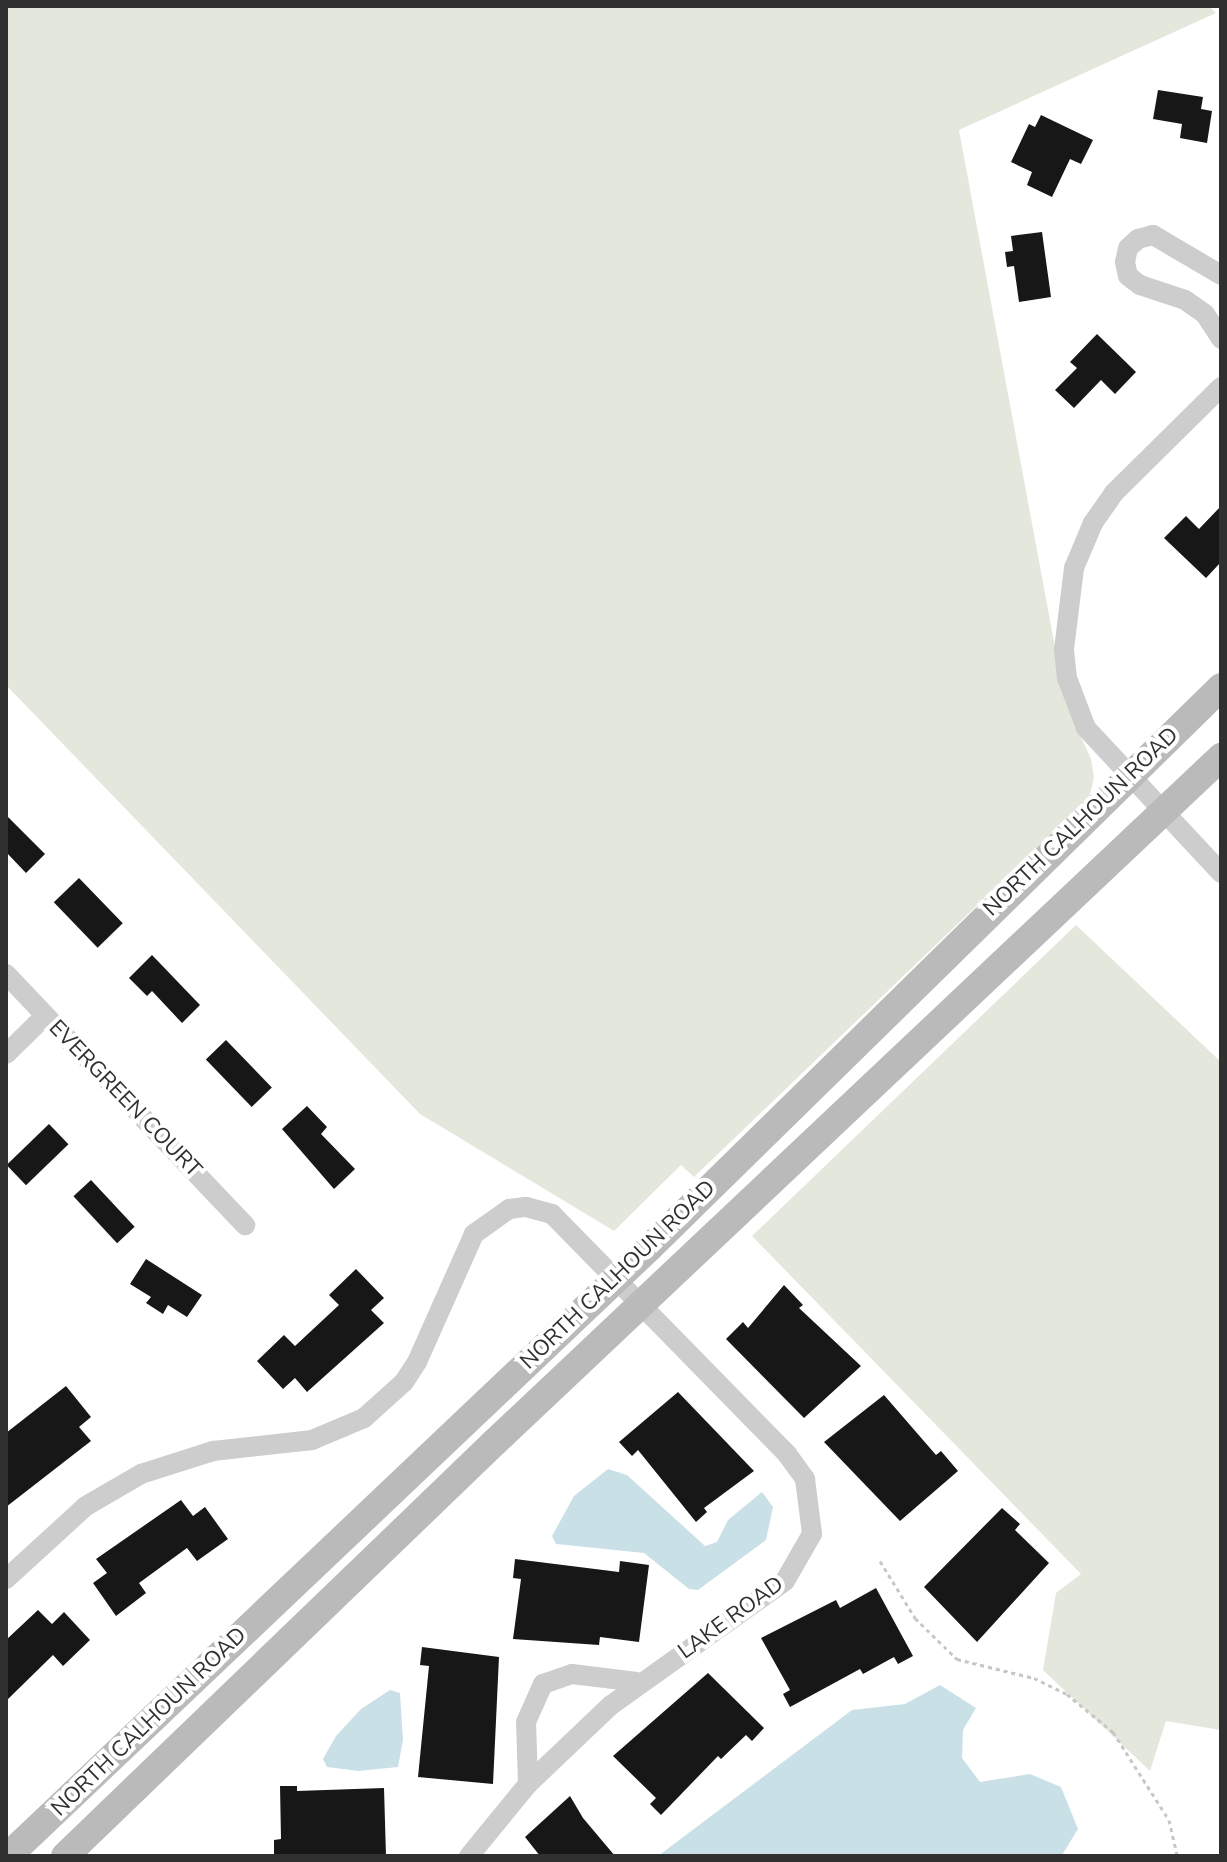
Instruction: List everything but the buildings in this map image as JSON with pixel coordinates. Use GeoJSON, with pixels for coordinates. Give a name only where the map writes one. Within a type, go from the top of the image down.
{"type":"FeatureCollection","features":[{"type":"Feature","properties":{"kind":"main road","name":"NORTH CALHOUN ROAD"},"geometry":{"type":"LineString","coordinates":[[8,1856],[617,1277],[1221,687]]}},
{"type":"Feature","properties":{"kind":"main road","name":"NORTH CALHOUN ROAD"},"geometry":{"type":"LineString","coordinates":[[65,1856],[1221,757]]}},
{"type":"Feature","properties":{"kind":"main road"},"geometry":{"type":"LineString","coordinates":[[310,1567],[339,1594]]}},
{"type":"Feature","properties":{"kind":"street"},"geometry":{"type":"LineString","coordinates":[[1221,275],[1153,235],[1138,239],[1125,262],[1128,276],[1140,285],[1185,300],[1205,314],[1221,339]]}},
{"type":"Feature","properties":{"kind":"street"},"geometry":{"type":"LineString","coordinates":[[1221,387],[1114,493],[1093,523],[1074,568],[1064,625],[1067,678],[1086,728],[1162,814],[1221,873]]}},
{"type":"Feature","properties":{"kind":"street","name":"EVERGREEN COURT"},"geometry":{"type":"LineString","coordinates":[[6,974],[245,1225]]}},
{"type":"Feature","properties":{"kind":"street"},"geometry":{"type":"LineString","coordinates":[[6,1054],[45,1016]]}},
{"type":"Feature","properties":{"kind":"street","name":"LAKE ROAD"},"geometry":{"type":"LineString","coordinates":[[6,1579],[86,1506],[141,1474],[228,1448],[312,1440],[380,1406],[417,1362],[467,1246],[495,1215],[526,1207],[552,1214],[787,1454],[805,1479],[812,1519],[802,1557],[785,1581],[637,1682],[528,1784],[469,1856]]}},
{"type":"Feature","properties":{"kind":"street"},"geometry":{"type":"LineString","coordinates":[[528,1784],[526,1722],[543,1684],[572,1674],[637,1682]]}},
{"type":"Feature","properties":{"kind":"path"},"geometry":{"type":"LineString","coordinates":[[880,1561],[915,1618],[957,1659],[1034,1678],[1067,1694],[1113,1732],[1169,1820],[1177,1856]]}},
{"type":"Feature","properties":{"kind":"shaded area"},"geometry":{"type":"Polygon","coordinates":[[[6,6],[1209,6],[1216,13],[959,130],[1065,701],[1091,759],[1094,778],[1089,798],[694,1177],[681,1165],[614,1231],[420,1114],[6,685],[6,6]]]}},
{"type":"Feature","properties":{"kind":"shaded area"},"geometry":{"type":"Polygon","coordinates":[[[1076,925],[1221,1062],[1221,1730],[1166,1721],[1150,1771],[1043,1670],[1056,1593],[1081,1574],[752,1236],[1076,925]]]}},
{"type":"Feature","properties":{"kind":"water"},"geometry":{"type":"Polygon","coordinates":[[[608,1469],[627,1475],[705,1546],[717,1542],[728,1520],[762,1492],[773,1507],[766,1540],[698,1590],[689,1589],[644,1553],[556,1544],[552,1536],[574,1496],[608,1469]]]}},
{"type":"Feature","properties":{"kind":"water"},"geometry":{"type":"Polygon","coordinates":[[[940,1685],[976,1708],[963,1730],[962,1758],[980,1782],[1030,1774],[1061,1787],[1078,1829],[1062,1855],[658,1856],[852,1710],[905,1704],[940,1685]]]}},
{"type":"Feature","properties":{"kind":"water"},"geometry":{"type":"Polygon","coordinates":[[[390,1690],[400,1693],[403,1740],[398,1767],[358,1771],[327,1767],[323,1759],[336,1736],[361,1709],[390,1690]]]}}]}
